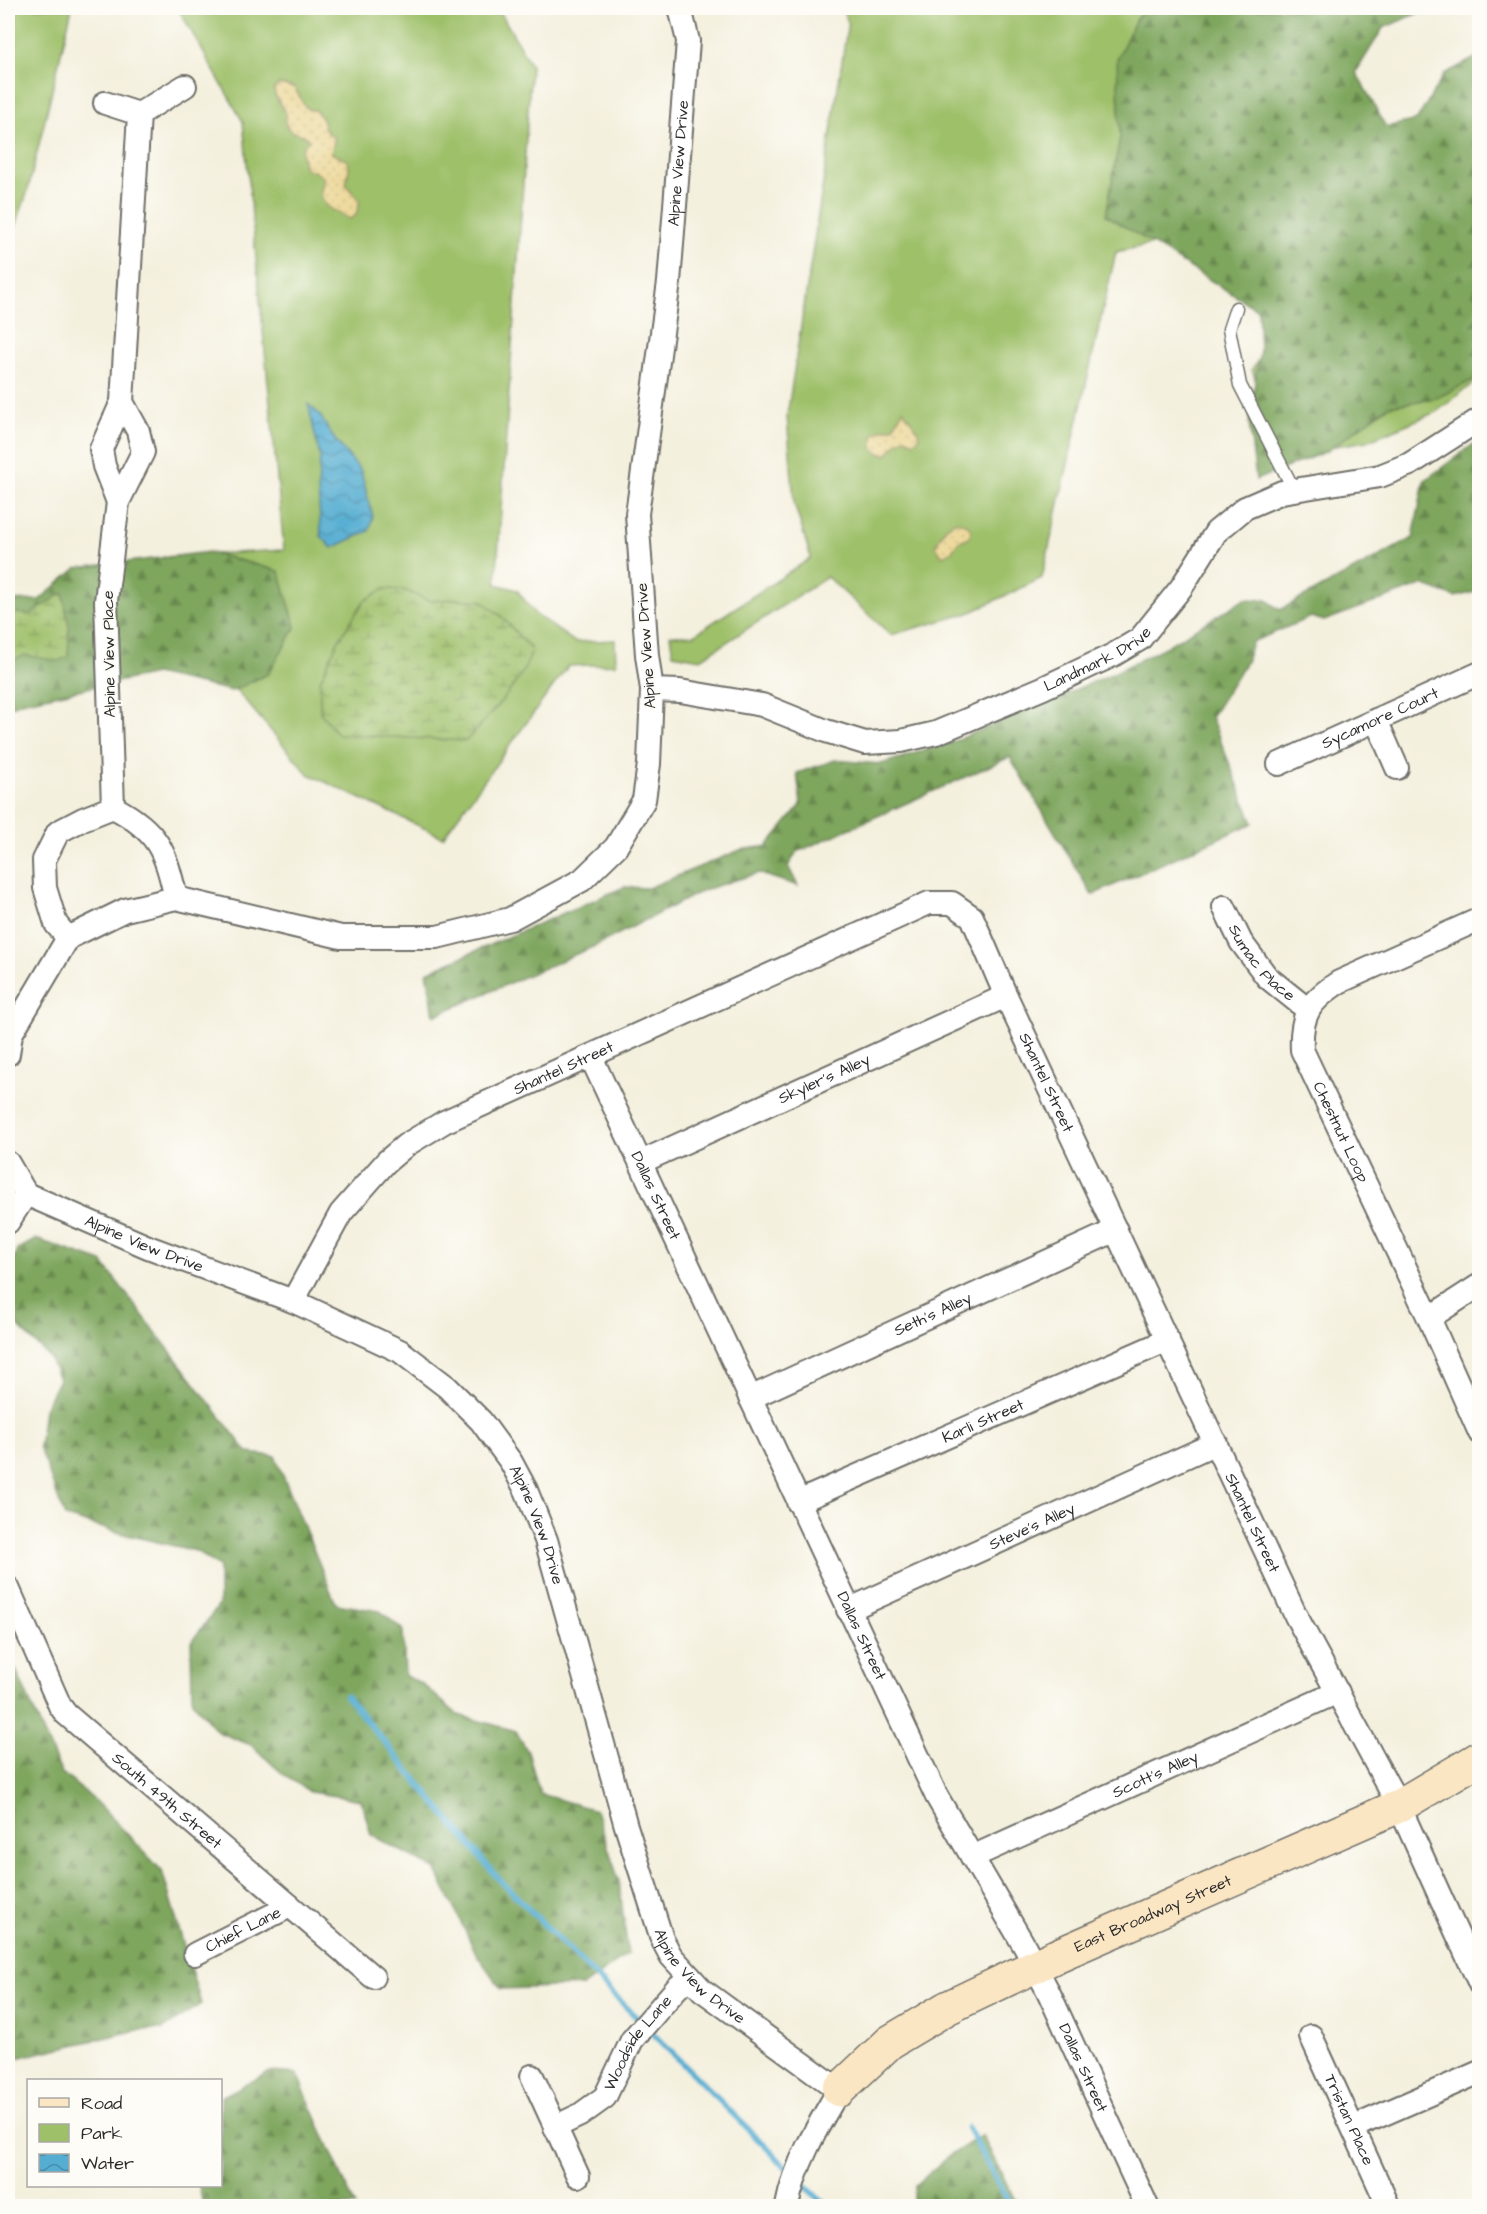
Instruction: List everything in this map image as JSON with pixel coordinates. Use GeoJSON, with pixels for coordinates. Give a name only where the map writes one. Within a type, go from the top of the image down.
{"type":"FeatureCollection","features":[{"type":"Feature","properties":{"kind":"street","name":"Alpine View Drive"},"geometry":{"type":"LineString","coordinates":[[68,938],[125,910],[176,898],[341,937],[437,937],[510,919],[582,880],[616,847],[644,800],[649,764],[652,690],[647,655],[637,514],[669,282],[688,41],[680,8]]}},
{"type":"Feature","properties":{"kind":"street"},"geometry":{"type":"LineString","coordinates":[[105,103],[139,114],[185,86]]}},
{"type":"Feature","properties":{"kind":"street","name":"Alpine View Place"},"geometry":{"type":"LineString","coordinates":[[118,502],[104,466],[101,449],[122,402],[139,114]]}},
{"type":"Feature","properties":{"kind":"street","name":"Alpine View Place"},"geometry":{"type":"LineString","coordinates":[[113,807],[106,601],[118,502],[143,452],[138,431],[122,402]]}},
{"type":"Feature","properties":{"kind":"street","name":"Landmark Drive"},"geometry":{"type":"LineString","coordinates":[[652,690],[680,691],[762,705],[826,732],[865,742],[901,741],[936,733],[1043,688],[1113,655],[1140,639],[1181,588],[1215,532],[1245,508],[1282,492],[1380,476],[1410,464],[1479,419]]}},
{"type":"Feature","properties":{"kind":"street","name":"Sycamore Court"},"geometry":{"type":"LineString","coordinates":[[1280,764],[1479,673]]}},
{"type":"Feature","properties":{"kind":"street"},"geometry":{"type":"LineString","coordinates":[[1376,720],[1397,768]]}},
{"type":"Feature","properties":{"kind":"street"},"geometry":{"type":"LineString","coordinates":[[8,1054],[11,1034],[68,938],[56,924],[45,888],[44,860],[58,832],[113,807],[128,815],[152,834],[167,861],[176,898]]}},
{"type":"Feature","properties":{"kind":"street","name":"Shantel Street"},"geometry":{"type":"LineString","coordinates":[[293,1301],[341,1213],[386,1162],[406,1145],[462,1113],[591,1057],[929,903],[952,903],[972,917],[1006,996],[1296,1616],[1399,1806],[1479,1984]]}},
{"type":"Feature","properties":{"kind":"street","name":"Sumac Place"},"geometry":{"type":"LineString","coordinates":[[1224,907],[1241,942],[1267,977],[1308,1010]]}},
{"type":"Feature","properties":{"kind":"street"},"geometry":{"type":"LineString","coordinates":[[1308,1010],[1321,993],[1339,982],[1479,919]]}},
{"type":"Feature","properties":{"kind":"street","name":"Skyler's Alley"},"geometry":{"type":"LineString","coordinates":[[640,1161],[1006,996]]}},
{"type":"Feature","properties":{"kind":"street","name":"Chestnut Loop"},"geometry":{"type":"LineString","coordinates":[[1308,1010],[1301,1032],[1302,1050],[1429,1318],[1479,1432]]}},
{"type":"Feature","properties":{"kind":"street","name":"Dallas Street"},"geometry":{"type":"LineString","coordinates":[[591,1057],[936,1797],[1034,1965],[1147,2206]]}},
{"type":"Feature","properties":{"kind":"street"},"geometry":{"type":"LineString","coordinates":[[8,1163],[26,1194],[8,1222]]}},
{"type":"Feature","properties":{"kind":"street","name":"Alpine View Drive"},"geometry":{"type":"LineString","coordinates":[[26,1194],[148,1247],[293,1301],[400,1351],[447,1387],[482,1421],[511,1462],[526,1490],[558,1578],[629,1835],[662,1938],[671,1956],[702,1990],[839,2090]]}},
{"type":"Feature","properties":{"kind":"street","name":"Seth's Alley"},"geometry":{"type":"LineString","coordinates":[[750,1398],[1116,1230]]}},
{"type":"Feature","properties":{"kind":"street"},"geometry":{"type":"LineString","coordinates":[[1429,1318],[1479,1285]]}},
{"type":"Feature","properties":{"kind":"street","name":"Karli Street"},"geometry":{"type":"LineString","coordinates":[[798,1502],[1168,1340]]}},
{"type":"Feature","properties":{"kind":"street","name":"Steve's Alley"},"geometry":{"type":"LineString","coordinates":[[848,1610],[1216,1443]]}},
{"type":"Feature","properties":{"kind":"street","name":"South 49th Street"},"geometry":{"type":"LineString","coordinates":[[8,1588],[60,1706],[66,1714],[374,1977]]}},
{"type":"Feature","properties":{"kind":"street","name":"Scott's Alley"},"geometry":{"type":"LineString","coordinates":[[972,1857],[1338,1692]]}},
{"type":"Feature","properties":{"kind":"street","name":"East Broadway Street"},"geometry":{"type":"LineString","coordinates":[[839,2090],[890,2042],[947,2008],[1034,1965],[1399,1806],[1479,1758]]}},
{"type":"Feature","properties":{"kind":"street","name":"Chief Lane"},"geometry":{"type":"LineString","coordinates":[[195,1954],[290,1906]]}},
{"type":"Feature","properties":{"kind":"street","name":"Woodside Lane"},"geometry":{"type":"LineString","coordinates":[[555,2127],[580,2115],[605,2097],[632,2040],[677,1988],[690,1977]]}},
{"type":"Feature","properties":{"kind":"street","name":"Tristan Place"},"geometry":{"type":"LineString","coordinates":[[1311,2036],[1387,2203]]}},
{"type":"Feature","properties":{"kind":"street"},"geometry":{"type":"LineString","coordinates":[[1354,2127],[1479,2072]]}},
{"type":"Feature","properties":{"kind":"street"},"geometry":{"type":"LineString","coordinates":[[531,2076],[578,2176]]}},
{"type":"Feature","properties":{"kind":"street"},"geometry":{"type":"LineString","coordinates":[[787,2206],[791,2184],[812,2134],[839,2090]]}},
{"type":"Feature","properties":{"kind":"lane"},"geometry":{"type":"LineString","coordinates":[[1236,308],[1229,329],[1240,385],[1294,490]]}},
{"type":"Feature","properties":{"kind":"green space"},"geometry":{"type":"Polygon","coordinates":[[[8,8],[72,8],[28,190],[8,249],[8,8]]]}},
{"type":"Feature","properties":{"kind":"green space"},"geometry":{"type":"Polygon","coordinates":[[[178,8],[498,8],[531,66],[496,584],[517,590],[535,614],[575,642],[615,640],[616,664],[568,666],[443,837],[308,774],[231,684],[164,557],[284,550],[243,122],[178,8]]]}},
{"type":"Feature","properties":{"kind":"green space"},"geometry":{"type":"Polygon","coordinates":[[[842,8],[1169,8],[1479,323],[1479,379],[1436,412],[1367,441],[1297,452],[1273,434],[1252,369],[1291,313],[1167,241],[1116,252],[1042,578],[969,613],[891,635],[827,577],[701,659],[673,654],[670,635],[694,635],[811,558],[794,503],[787,416],[848,22],[842,8]]]}},
{"type":"Feature","properties":{"kind":"green space"},"geometry":{"type":"Polygon","coordinates":[[[1145,8],[1430,8],[1383,28],[1356,72],[1386,127],[1417,120],[1444,74],[1479,56],[1479,377],[1437,398],[1389,406],[1327,451],[1256,480],[1249,422],[1260,349],[1258,310],[1106,215],[1120,137],[1117,59],[1136,19],[1145,8]]]}},
{"type":"Feature","properties":{"kind":"green space"},"geometry":{"type":"Polygon","coordinates":[[[1479,440],[1479,591],[1455,597],[1422,585],[1324,621],[1311,617],[1252,642],[1246,662],[1211,717],[1253,823],[1092,895],[1010,757],[797,852],[788,866],[798,886],[758,873],[704,890],[595,946],[434,1016],[427,972],[624,887],[648,888],[740,850],[767,846],[801,805],[797,773],[835,760],[881,764],[955,741],[1114,673],[1167,646],[1245,599],[1267,600],[1280,610],[1413,538],[1424,481],[1479,440]]]}},
{"type":"Feature","properties":{"kind":"green space"},"geometry":{"type":"Polygon","coordinates":[[[209,552],[279,571],[296,627],[268,674],[232,691],[155,674],[21,702],[8,708],[8,601],[39,600],[77,568],[209,552]]]}},
{"type":"Feature","properties":{"kind":"green space"},"geometry":{"type":"Polygon","coordinates":[[[384,589],[404,590],[430,601],[455,599],[482,601],[501,616],[531,649],[523,672],[494,710],[466,741],[337,734],[320,712],[320,681],[338,641],[364,601],[384,589]]]}},
{"type":"Feature","properties":{"kind":"green space"},"geometry":{"type":"Polygon","coordinates":[[[63,593],[69,628],[68,657],[58,661],[25,655],[8,662],[8,612],[30,615],[63,593]]]}},
{"type":"Feature","properties":{"kind":"green space"},"geometry":{"type":"Polygon","coordinates":[[[36,1239],[102,1262],[248,1453],[275,1456],[336,1604],[380,1611],[403,1630],[405,1676],[421,1683],[458,1715],[516,1731],[528,1752],[540,1794],[596,1810],[619,1881],[628,1954],[583,1986],[501,1989],[476,1953],[435,1869],[371,1835],[361,1800],[310,1792],[283,1774],[251,1745],[218,1732],[192,1701],[191,1642],[219,1605],[219,1567],[196,1551],[127,1535],[65,1517],[39,1447],[44,1409],[59,1379],[49,1357],[8,1316],[8,1276],[17,1250],[36,1239]]]}},
{"type":"Feature","properties":{"kind":"green space"},"geometry":{"type":"Polygon","coordinates":[[[8,1652],[61,1772],[99,1804],[162,1871],[201,2004],[163,2029],[138,2030],[8,2060],[8,1652]]]}},
{"type":"Feature","properties":{"kind":"green space"},"geometry":{"type":"Polygon","coordinates":[[[270,2072],[297,2074],[355,2206],[203,2206],[199,2187],[222,2187],[222,2096],[270,2072]]]}},
{"type":"Feature","properties":{"kind":"green space"},"geometry":{"type":"Polygon","coordinates":[[[982,2135],[1018,2206],[913,2206],[915,2186],[946,2158],[982,2135]]]}},
{"type":"Feature","properties":{"kind":"sand"},"geometry":{"type":"Polygon","coordinates":[[[279,84],[295,88],[304,105],[309,110],[315,110],[321,117],[326,131],[335,139],[331,153],[348,161],[346,185],[360,201],[356,215],[350,219],[323,202],[321,193],[324,178],[305,169],[302,150],[309,140],[305,136],[290,131],[285,123],[286,114],[274,89],[279,84]]]}},
{"type":"Feature","properties":{"kind":"sand"},"geometry":{"type":"Polygon","coordinates":[[[903,410],[918,431],[919,438],[914,442],[905,438],[899,441],[887,455],[878,453],[872,442],[874,434],[893,428],[903,410]]]}},
{"type":"Feature","properties":{"kind":"sand"},"geometry":{"type":"Polygon","coordinates":[[[956,521],[968,525],[971,531],[969,537],[958,542],[951,552],[943,556],[935,546],[946,527],[956,521]]]}},
{"type":"Feature","properties":{"kind":"water"},"geometry":{"type":"Polygon","coordinates":[[[308,404],[319,414],[333,437],[361,471],[373,517],[369,531],[332,548],[321,536],[318,488],[320,457],[308,404]]]}},
{"type":"Feature","properties":{"kind":"waterway"},"geometry":{"type":"LineString","coordinates":[[346,1696],[496,1876],[641,2022]]}},
{"type":"Feature","properties":{"kind":"waterway"},"geometry":{"type":"LineString","coordinates":[[648,2029],[792,2173]]}},
{"type":"Feature","properties":{"kind":"waterway"},"geometry":{"type":"LineString","coordinates":[[968,2128],[1011,2206]]}},
{"type":"Feature","properties":{"kind":"waterway"},"geometry":{"type":"LineString","coordinates":[[799,2180],[826,2206]]}}]}
